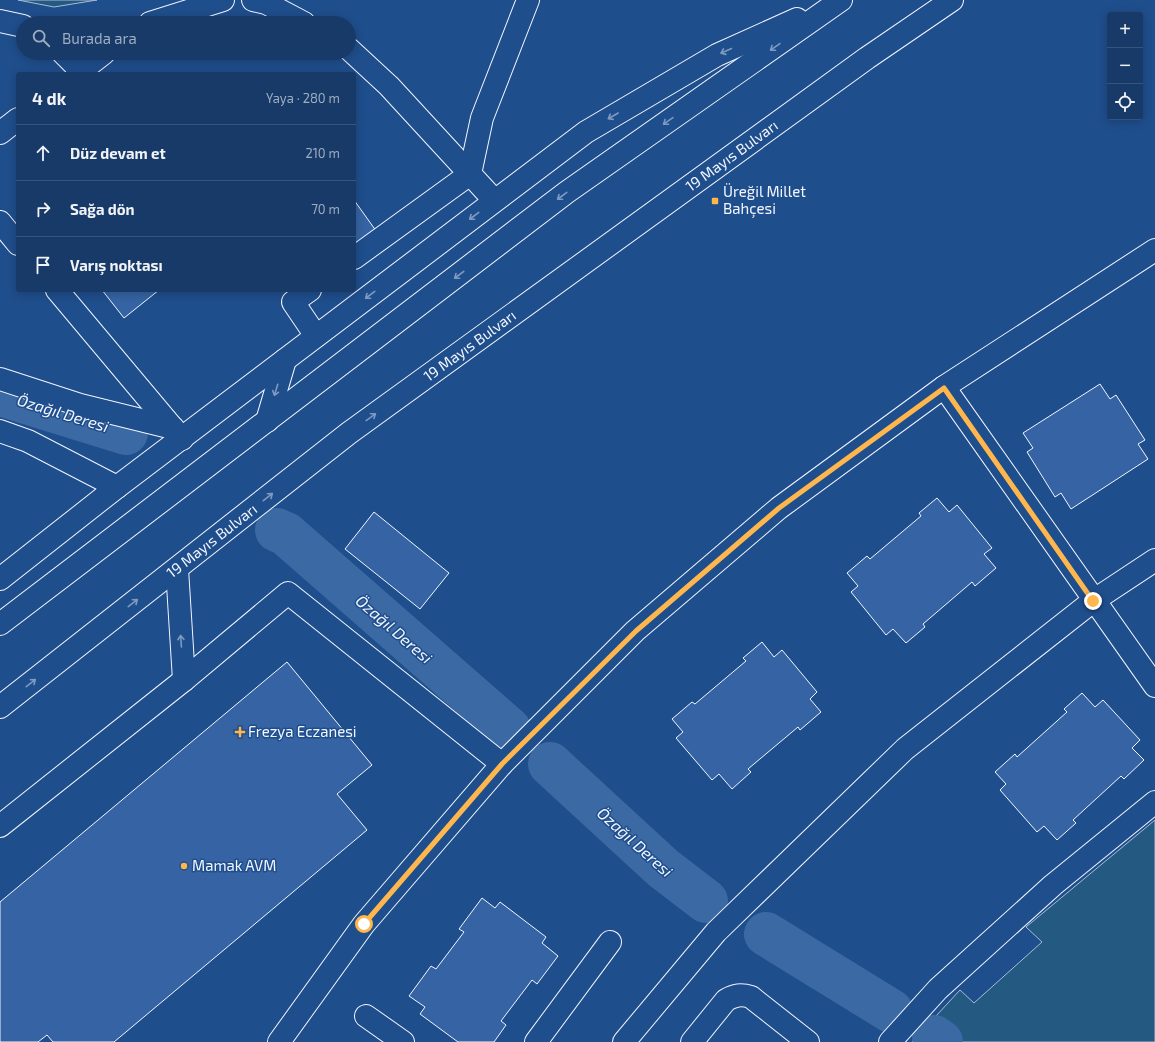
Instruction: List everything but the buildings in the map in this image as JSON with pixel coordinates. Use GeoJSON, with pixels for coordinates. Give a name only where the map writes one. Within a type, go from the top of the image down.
{"type":"FeatureCollection","features":[{"type":"Feature","properties":{"kind":"main road"},"geometry":{"type":"LineString","coordinates":[[172,16],[223,0]]}},
{"type":"Feature","properties":{"kind":"main road"},"geometry":{"type":"LineString","coordinates":[[253,0],[266,4],[290,16]]}},
{"type":"Feature","properties":{"kind":"main road"},"geometry":{"type":"LineString","coordinates":[[356,257],[470,174],[482,118],[528,0]]}},
{"type":"Feature","properties":{"kind":"main road"},"geometry":{"type":"LineString","coordinates":[[0,579],[117,487],[177,433],[285,360],[494,200],[586,132],[710,59],[840,0]]}},
{"type":"Feature","properties":{"kind":"main road"},"geometry":{"type":"LineString","coordinates":[[0,624],[567,192],[840,0]]}},
{"type":"Feature","properties":{"kind":"main road","name":"19 Mayıs Bulvarı"},"geometry":{"type":"LineString","coordinates":[[0,707],[349,433],[867,58],[952,0]]}},
{"type":"Feature","properties":{"kind":"main road"},"geometry":{"type":"LineString","coordinates":[[0,21],[16,24]]}},
{"type":"Feature","properties":{"kind":"main road"},"geometry":{"type":"LineString","coordinates":[[356,55],[389,86],[494,200]]}},
{"type":"Feature","properties":{"kind":"main road"},"geometry":{"type":"LineString","coordinates":[[68,60],[79,72],[95,60]]}},
{"type":"Feature","properties":{"kind":"main road"},"geometry":{"type":"LineString","coordinates":[[0,134],[16,121]]}},
{"type":"Feature","properties":{"kind":"main road"},"geometry":{"type":"LineString","coordinates":[[0,222],[16,242]]}},
{"type":"Feature","properties":{"kind":"main road"},"geometry":{"type":"LineString","coordinates":[[279,1042],[364,924],[502,764],[636,631],[779,508],[944,388],[1155,250]]}},
{"type":"Feature","properties":{"kind":"main road"},"geometry":{"type":"LineString","coordinates":[[59,292],[177,433]]}},
{"type":"Feature","properties":{"kind":"main road"},"geometry":{"type":"LineString","coordinates":[[307,292],[293,302],[316,336]]}},
{"type":"Feature","properties":{"kind":"main road"},"geometry":{"type":"LineString","coordinates":[[267,421],[285,360]]}},
{"type":"Feature","properties":{"kind":"main road"},"geometry":{"type":"LineString","coordinates":[[0,379],[80,405],[177,433]]}},
{"type":"Feature","properties":{"kind":"main road"},"geometry":{"type":"LineString","coordinates":[[944,388],[1093,601],[1155,686]]}},
{"type":"Feature","properties":{"kind":"main road"},"geometry":{"type":"LineString","coordinates":[[0,431],[28,441],[117,487]]}},
{"type":"Feature","properties":{"kind":"main road"},"geometry":{"type":"LineString","coordinates":[[624,1042],[716,932],[906,749],[1093,601],[1155,560]]}},
{"type":"Feature","properties":{"kind":"main road"},"geometry":{"type":"LineString","coordinates":[[177,569],[184,680]]}},
{"type":"Feature","properties":{"kind":"main road"},"geometry":{"type":"LineString","coordinates":[[0,826],[184,680],[288,593],[502,764]]}},
{"type":"Feature","properties":{"kind":"main road"},"geometry":{"type":"LineString","coordinates":[[890,1042],[938,989],[1053,885],[1155,802]]}},
{"type":"Feature","properties":{"kind":"main road"},"geometry":{"type":"LineString","coordinates":[[536,1042],[610,942]]}},
{"type":"Feature","properties":{"kind":"main road"},"geometry":{"type":"LineString","coordinates":[[692,1042],[726,1000],[733,996],[742,995],[751,997],[808,1042]]}},
{"type":"Feature","properties":{"kind":"main road"},"geometry":{"type":"LineString","coordinates":[[366,1016],[403,1042]]}},
{"type":"Feature","properties":{"kind":"shaded area"},"geometry":{"type":"Polygon","coordinates":[[[18,0],[97,0],[54,7],[18,0]]]}},
{"type":"Feature","properties":{"kind":"shaded area"},"geometry":{"type":"Polygon","coordinates":[[[1155,820],[1155,1042],[912,1042],[960,990],[974,1003],[1042,942],[1026,927],[1155,820]]]}},
{"type":"Feature","properties":{"kind":"waterway","name":"Özağıl Deresi"},"geometry":{"type":"LineString","coordinates":[[0,394],[126,433]]}},
{"type":"Feature","properties":{"kind":"waterway","name":"Özağıl Deresi"},"geometry":{"type":"LineString","coordinates":[[277,530],[286,534],[509,729]]}},
{"type":"Feature","properties":{"kind":"waterway","name":"Özağıl Deresi"},"geometry":{"type":"LineString","coordinates":[[550,764],[663,868],[706,901]]}},
{"type":"Feature","properties":{"kind":"waterway","name":"Özağıl Deresi"},"geometry":{"type":"LineString","coordinates":[[766,934],[891,1011]]}},
{"type":"Feature","properties":{"kind":"waterway","name":"Özağıl Deresi"},"geometry":{"type":"LineString","coordinates":[[934,1037],[941,1042]]}},
{"type":"Feature","properties":{"kind":"place","name":"Üreğil Millet Bahçesi"},"geometry":{"type":"Point","coordinates":[715,201]}},
{"type":"Feature","properties":{"kind":"place","name":"Frezya Eczanesi"},"geometry":{"type":"Point","coordinates":[240,732]}},
{"type":"Feature","properties":{"kind":"place","name":"Mamak AVM"},"geometry":{"type":"Point","coordinates":[184,866]}},
{"type":"Feature","properties":{"kind":"route"},"geometry":{"type":"LineString","coordinates":[[364,924],[502,764],[636,631],[779,508],[944,388],[1093,601]]}}]}
